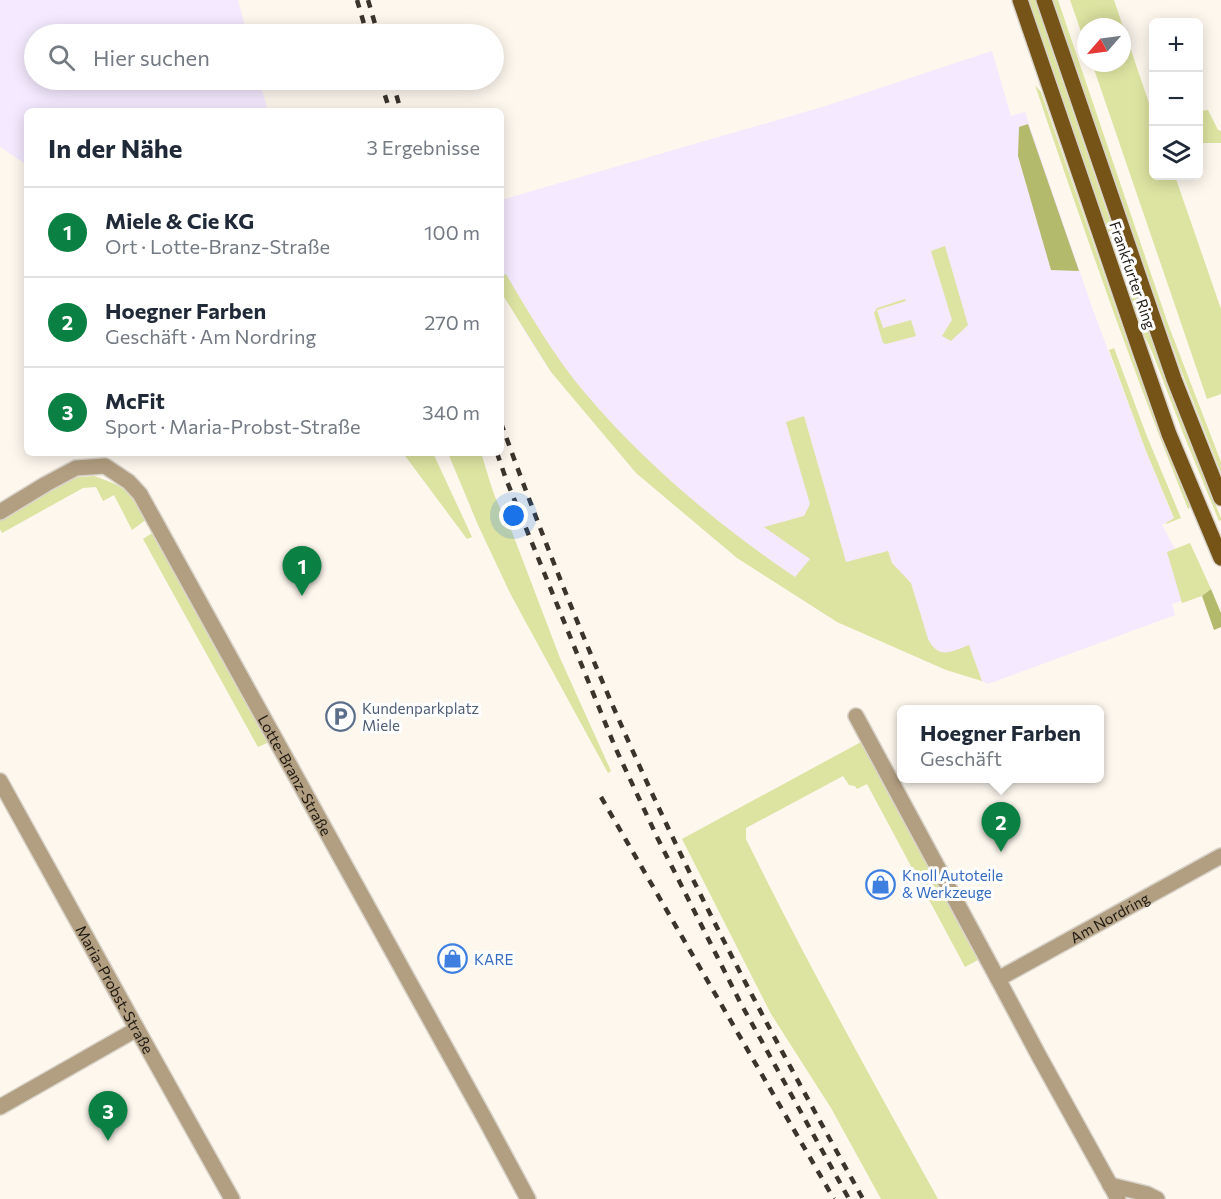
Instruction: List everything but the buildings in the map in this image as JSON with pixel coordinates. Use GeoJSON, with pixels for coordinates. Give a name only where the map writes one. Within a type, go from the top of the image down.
{"type":"FeatureCollection","features":[{"type":"Feature","properties":{"kind":"main road","name":"Frankfurter Ring"},"geometry":{"type":"LineString","coordinates":[[1020,0],[1138,348],[1169,434],[1217,541],[1221,558]]}},
{"type":"Feature","properties":{"kind":"main road","name":"Frankfurter Ring"},"geometry":{"type":"LineString","coordinates":[[1044,0],[1174,379],[1221,498]]}},
{"type":"Feature","properties":{"kind":"street","name":"Lotte-Branz-Straße"},"geometry":{"type":"LineString","coordinates":[[0,512],[76,468],[105,466],[129,482],[140,494],[528,1199]]}},
{"type":"Feature","properties":{"kind":"street"},"geometry":{"type":"LineString","coordinates":[[856,716],[1118,1199]]}},
{"type":"Feature","properties":{"kind":"street","name":"Maria-Probst-Straße"},"geometry":{"type":"LineString","coordinates":[[0,781],[232,1199]]}},
{"type":"Feature","properties":{"kind":"street","name":"Am Nordring"},"geometry":{"type":"LineString","coordinates":[[998,979],[1221,856]]}},
{"type":"Feature","properties":{"kind":"street"},"geometry":{"type":"LineString","coordinates":[[0,1107],[137,1029]]}},
{"type":"Feature","properties":{"kind":"street"},"geometry":{"type":"LineString","coordinates":[[1110,1185],[1147,1194],[1157,1199]]}},
{"type":"Feature","properties":{"kind":"shaded area"},"geometry":{"type":"Polygon","coordinates":[[[0,0],[238,0],[244,24],[24,24],[24,90],[262,90],[267,108],[24,108],[24,163],[0,147],[0,0]]]}},
{"type":"Feature","properties":{"kind":"shaded area"},"geometry":{"type":"Polygon","coordinates":[[[992,51],[1011,116],[1025,112],[1093,310],[1174,519],[1162,525],[1177,553],[1204,593],[1172,604],[1175,615],[988,684],[779,583],[551,372],[504,296],[504,199],[822,107],[992,51]]]}},
{"type":"Feature","properties":{"kind":"green space"},"geometry":{"type":"Polygon","coordinates":[[[1029,0],[1035,0],[1125,265],[1119,267],[1029,0]]]}},
{"type":"Feature","properties":{"kind":"green space"},"geometry":{"type":"Polygon","coordinates":[[[1053,0],[1058,0],[1077,56],[1077,70],[1053,0]]]}},
{"type":"Feature","properties":{"kind":"green space"},"geometry":{"type":"Polygon","coordinates":[[[1070,0],[1114,0],[1120,18],[1077,18],[1077,20],[1070,0]]]}},
{"type":"Feature","properties":{"kind":"green space"},"geometry":{"type":"Polygon","coordinates":[[[1131,50],[1149,103],[1149,180],[1176,180],[1221,309],[1221,394],[1207,399],[1095,72],[1131,72],[1131,50]]]}},
{"type":"Feature","properties":{"kind":"green space"},"geometry":{"type":"Polygon","coordinates":[[[1078,72],[1082,72],[1168,324],[1221,462],[1221,473],[1181,370],[1078,72]]]}},
{"type":"Feature","properties":{"kind":"green space"},"geometry":{"type":"Polygon","coordinates":[[[1035,85],[1041,92],[1134,361],[1191,506],[1188,509],[1108,298],[1035,85]]]}},
{"type":"Feature","properties":{"kind":"green space"},"geometry":{"type":"Polygon","coordinates":[[[1208,110],[1218,130],[1221,131],[1221,143],[1203,143],[1203,111],[1208,110]]]}},
{"type":"Feature","properties":{"kind":"green space"},"geometry":{"type":"Polygon","coordinates":[[[1028,124],[1079,271],[1051,270],[1018,156],[1019,127],[1028,124]]]}},
{"type":"Feature","properties":{"kind":"green space"},"geometry":{"type":"Polygon","coordinates":[[[945,246],[968,325],[951,341],[942,336],[952,320],[931,251],[945,246]]]}},
{"type":"Feature","properties":{"kind":"green space"},"geometry":{"type":"Polygon","coordinates":[[[506,274],[563,365],[585,393],[632,444],[711,515],[795,577],[810,559],[764,527],[804,516],[810,504],[786,422],[804,416],[846,562],[888,551],[892,563],[911,583],[932,646],[941,652],[946,652],[969,645],[982,681],[946,670],[837,622],[737,558],[636,473],[551,372],[504,297],[504,275],[506,274]]]}},
{"type":"Feature","properties":{"kind":"green space"},"geometry":{"type":"Polygon","coordinates":[[[1131,283],[1186,432],[1221,518],[1219,521],[1140,326],[1126,286],[1131,283]]]}},
{"type":"Feature","properties":{"kind":"green space"},"geometry":{"type":"Polygon","coordinates":[[[905,299],[906,301],[877,310],[883,328],[911,320],[916,336],[883,343],[874,313],[877,308],[905,299]]]}},
{"type":"Feature","properties":{"kind":"green space"},"geometry":{"type":"Polygon","coordinates":[[[1114,348],[1181,518],[1166,524],[1174,518],[1146,451],[1109,350],[1114,348]]]}},
{"type":"Feature","properties":{"kind":"green space"},"geometry":{"type":"Polygon","coordinates":[[[405,456],[434,456],[472,537],[467,539],[405,456]]]}},
{"type":"Feature","properties":{"kind":"green space"},"geometry":{"type":"Polygon","coordinates":[[[449,456],[482,456],[495,496],[507,519],[560,658],[611,771],[608,773],[511,595],[449,456]]]}},
{"type":"Feature","properties":{"kind":"green space"},"geometry":{"type":"Polygon","coordinates":[[[94,476],[126,491],[147,519],[132,530],[114,495],[103,501],[96,487],[83,488],[2,533],[0,520],[70,478],[94,476]]]}},
{"type":"Feature","properties":{"kind":"green space"},"geometry":{"type":"Polygon","coordinates":[[[154,532],[266,733],[267,743],[258,747],[143,539],[154,532]]]}},
{"type":"Feature","properties":{"kind":"green space"},"geometry":{"type":"Polygon","coordinates":[[[1190,543],[1211,589],[1202,596],[1182,603],[1167,552],[1190,543]]]}},
{"type":"Feature","properties":{"kind":"green space"},"geometry":{"type":"Polygon","coordinates":[[[1211,589],[1221,613],[1221,627],[1214,630],[1202,596],[1211,589]]]}},
{"type":"Feature","properties":{"kind":"green space"},"geometry":{"type":"Polygon","coordinates":[[[861,742],[978,960],[965,967],[867,784],[857,789],[849,785],[843,776],[746,828],[746,839],[864,1065],[938,1199],[881,1199],[831,1108],[771,1014],[682,839],[861,742]]]}},
{"type":"Feature","properties":{"kind":"railway"},"geometry":{"type":"LineString","coordinates":[[357,0],[364,24]]}},
{"type":"Feature","properties":{"kind":"railway"},"geometry":{"type":"LineString","coordinates":[[368,0],[375,24]]}},
{"type":"Feature","properties":{"kind":"railway"},"geometry":{"type":"LineString","coordinates":[[383,90],[389,108]]}},
{"type":"Feature","properties":{"kind":"railway"},"geometry":{"type":"LineString","coordinates":[[395,90],[400,108]]}},
{"type":"Feature","properties":{"kind":"railway"},"geometry":{"type":"LineString","coordinates":[[504,431],[582,632],[649,787],[741,974],[863,1199]]}},
{"type":"Feature","properties":{"kind":"railway"},"geometry":{"type":"LineString","coordinates":[[498,456],[615,747],[658,839],[740,1002],[849,1199]]}},
{"type":"Feature","properties":{"kind":"railway"},"geometry":{"type":"LineString","coordinates":[[601,797],[834,1199]]}},
{"type":"Feature","properties":{"kind":"place","name":"Miele & Cie KG"},"geometry":{"type":"Point","coordinates":[302,596]}},
{"type":"Feature","properties":{"kind":"place","name":"Kundenparkplatz Miele"},"geometry":{"type":"Point","coordinates":[341,717]}},
{"type":"Feature","properties":{"kind":"place","name":"Hoegner Farben"},"geometry":{"type":"Point","coordinates":[1001,852]}},
{"type":"Feature","properties":{"kind":"place","name":"Knoll Autoteile & Werkzeuge"},"geometry":{"type":"Point","coordinates":[881,884]}},
{"type":"Feature","properties":{"kind":"place","name":"KARE"},"geometry":{"type":"Point","coordinates":[453,959]}},
{"type":"Feature","properties":{"kind":"place","name":"McFit"},"geometry":{"type":"Point","coordinates":[108,1141]}}]}
